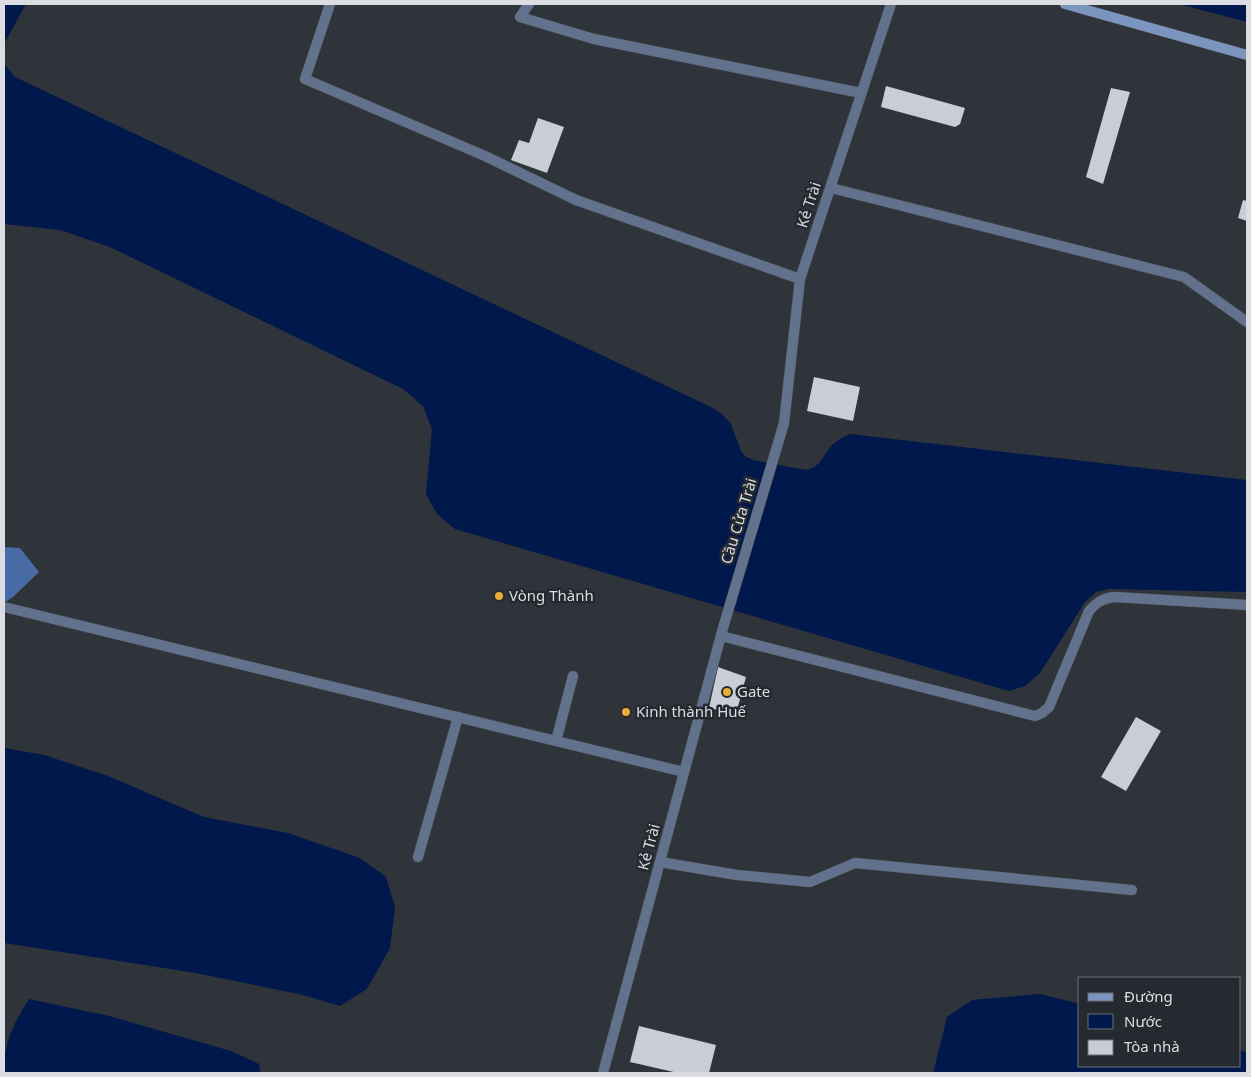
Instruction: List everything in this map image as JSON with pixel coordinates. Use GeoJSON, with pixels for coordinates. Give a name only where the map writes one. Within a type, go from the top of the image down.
{"type":"FeatureCollection","features":[{"type":"Feature","properties":{"kind":"main road"},"geometry":{"type":"LineString","coordinates":[[1065,4],[1247,55]]}},
{"type":"Feature","properties":{"kind":"street"},"geometry":{"type":"LineString","coordinates":[[330,4],[305,79],[485,156],[576,200],[800,279]]}},
{"type":"Feature","properties":{"kind":"street"},"geometry":{"type":"LineString","coordinates":[[529,4],[520,17],[594,39],[861,93]]}},
{"type":"Feature","properties":{"kind":"street","name":"Kẻ Trài"},"geometry":{"type":"LineString","coordinates":[[784,422],[800,279],[891,4]]}},
{"type":"Feature","properties":{"kind":"street"},"geometry":{"type":"LineString","coordinates":[[831,188],[1184,277],[1247,322]]}},
{"type":"Feature","properties":{"kind":"street","name":"Cầu Cửa Trài"},"geometry":{"type":"LineString","coordinates":[[722,632],[784,422]]}},
{"type":"Feature","properties":{"kind":"street"},"geometry":{"type":"LineString","coordinates":[[722,632],[1035,716],[1042,713],[1049,706],[1089,611],[1104,598],[1247,604]]}},
{"type":"Feature","properties":{"kind":"street"},"geometry":{"type":"LineString","coordinates":[[4,607],[684,772]]}},
{"type":"Feature","properties":{"kind":"street","name":"Kẻ Trài"},"geometry":{"type":"LineString","coordinates":[[603,1073],[722,632]]}},
{"type":"Feature","properties":{"kind":"street"},"geometry":{"type":"LineString","coordinates":[[556,741],[573,676]]}},
{"type":"Feature","properties":{"kind":"street"},"geometry":{"type":"LineString","coordinates":[[418,857],[458,717]]}},
{"type":"Feature","properties":{"kind":"street"},"geometry":{"type":"LineString","coordinates":[[660,862],[737,875],[810,882],[855,863],[1132,890]]}},
{"type":"Feature","properties":{"kind":"shaded area"},"geometry":{"type":"Polygon","coordinates":[[[4,547],[20,548],[39,572],[4,603],[4,547]]]}},
{"type":"Feature","properties":{"kind":"water"},"geometry":{"type":"Polygon","coordinates":[[[4,4],[26,4],[4,44],[4,4]]]}},
{"type":"Feature","properties":{"kind":"water"},"geometry":{"type":"Polygon","coordinates":[[[1179,4],[1247,4],[1247,22],[1179,4]]]}},
{"type":"Feature","properties":{"kind":"water"},"geometry":{"type":"Polygon","coordinates":[[[4,64],[15,77],[713,408],[731,424],[741,451],[746,457],[753,460],[806,470],[815,466],[832,445],[850,434],[1247,480],[1247,592],[1109,589],[1096,592],[1085,602],[1040,673],[1025,686],[1009,691],[455,529],[437,514],[426,494],[432,429],[423,406],[403,389],[110,247],[60,230],[4,224],[4,64]]]}},
{"type":"Feature","properties":{"kind":"water"},"geometry":{"type":"Polygon","coordinates":[[[4,748],[44,755],[108,776],[204,817],[288,833],[360,858],[386,877],[395,907],[390,948],[367,989],[340,1006],[303,995],[196,973],[4,943],[4,748]]]}},
{"type":"Feature","properties":{"kind":"water"},"geometry":{"type":"Polygon","coordinates":[[[1040,994],[1078,1004],[1078,1067],[1241,1067],[1241,1050],[1247,1053],[1247,1073],[933,1073],[947,1017],[972,1000],[1040,994]]]}},
{"type":"Feature","properties":{"kind":"water"},"geometry":{"type":"Polygon","coordinates":[[[29,999],[109,1016],[231,1051],[259,1064],[260,1073],[4,1073],[4,1062],[10,1034],[29,999]]]}},
{"type":"Feature","properties":{"kind":"building"},"geometry":{"type":"Polygon","coordinates":[[[886,86],[965,108],[960,124],[955,127],[881,107],[886,86]]]}},
{"type":"Feature","properties":{"kind":"building"},"geometry":{"type":"Polygon","coordinates":[[[1111,88],[1130,92],[1103,184],[1086,177],[1111,88]]]}},
{"type":"Feature","properties":{"kind":"building"},"geometry":{"type":"Polygon","coordinates":[[[538,118],[564,127],[547,173],[511,160],[519,140],[529,143],[538,118]]]}},
{"type":"Feature","properties":{"kind":"building"},"geometry":{"type":"Polygon","coordinates":[[[1243,200],[1247,201],[1247,221],[1238,218],[1243,200]]]}},
{"type":"Feature","properties":{"kind":"building"},"geometry":{"type":"Polygon","coordinates":[[[814,377],[860,387],[853,421],[807,411],[814,377]]]}},
{"type":"Feature","properties":{"kind":"building","name":"Gate"},"geometry":{"type":"Polygon","coordinates":[[[718,667],[746,677],[736,714],[709,708],[718,667]]]}},
{"type":"Feature","properties":{"kind":"building"},"geometry":{"type":"Polygon","coordinates":[[[1136,717],[1161,731],[1126,791],[1101,777],[1136,717]]]}},
{"type":"Feature","properties":{"kind":"building"},"geometry":{"type":"Polygon","coordinates":[[[639,1026],[716,1045],[709,1073],[678,1073],[630,1062],[639,1026]]]}},
{"type":"Feature","properties":{"kind":"place","name":"Vòng Thành"},"geometry":{"type":"Point","coordinates":[499,596]}},
{"type":"Feature","properties":{"kind":"place","name":"Gate"},"geometry":{"type":"Point","coordinates":[727,692]}},
{"type":"Feature","properties":{"kind":"place","name":"Kinh thành Huế"},"geometry":{"type":"Point","coordinates":[626,712]}}]}
